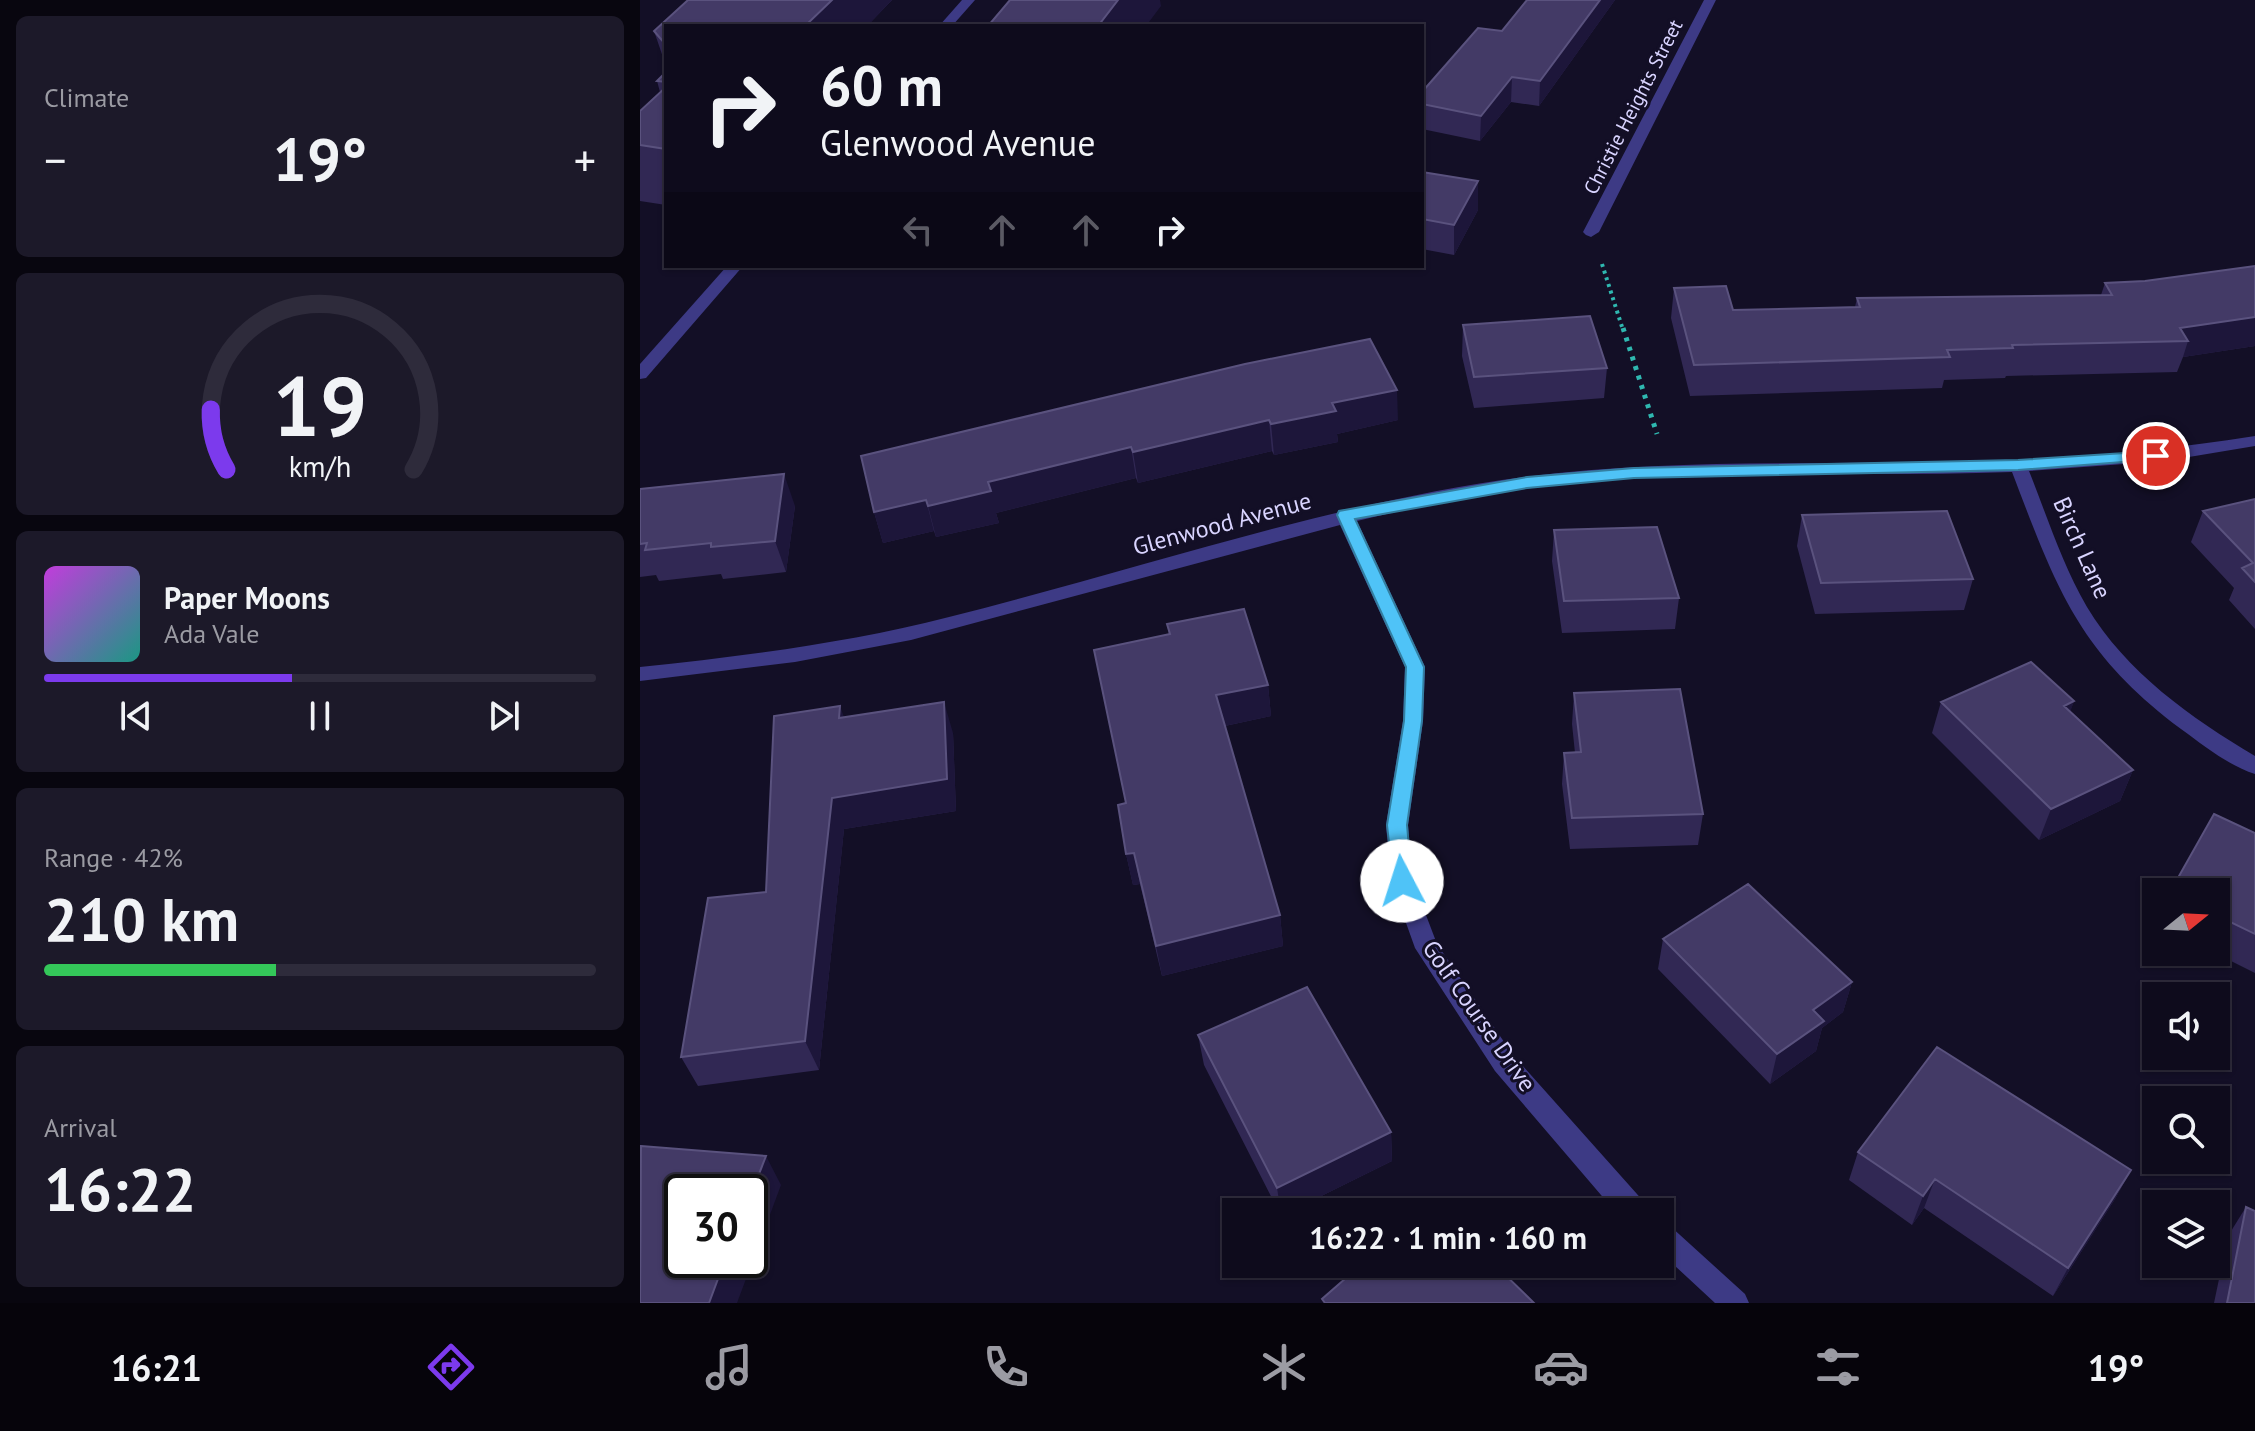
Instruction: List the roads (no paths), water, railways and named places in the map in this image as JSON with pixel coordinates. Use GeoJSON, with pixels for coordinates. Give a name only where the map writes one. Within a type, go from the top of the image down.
{"type":"FeatureCollection","features":[{"type":"Feature","properties":{"kind":"street"},"geometry":{"type":"LineString","coordinates":[[947,24],[969,0]]}},
{"type":"Feature","properties":{"kind":"street","name":"Christie Heights Street"},"geometry":{"type":"LineString","coordinates":[[1591,232],[1710,0]]}},
{"type":"Feature","properties":{"kind":"street"},"geometry":{"type":"LineString","coordinates":[[640,374],[733,268]]}},
{"type":"Feature","properties":{"kind":"street","name":"Glenwood Avenue"},"geometry":{"type":"LineString","coordinates":[[640,674],[805,654],[944,625],[1345,515],[1527,483],[1670,473],[2018,465],[2130,459],[2255,441]]}},
{"type":"Feature","properties":{"kind":"street","name":"Birch Lane"},"geometry":{"type":"LineString","coordinates":[[2018,465],[2063,581],[2090,629],[2135,681],[2181,719],[2255,766]]}},
{"type":"Feature","properties":{"kind":"street","name":"Golf Course Drive"},"geometry":{"type":"LineString","coordinates":[[1345,515],[1415,667],[1413,721],[1397,825],[1402,881],[1427,948],[1504,1063],[1624,1198]]}},
{"type":"Feature","properties":{"kind":"street"},"geometry":{"type":"LineString","coordinates":[[1674,1247],[1735,1303]]}}]}
